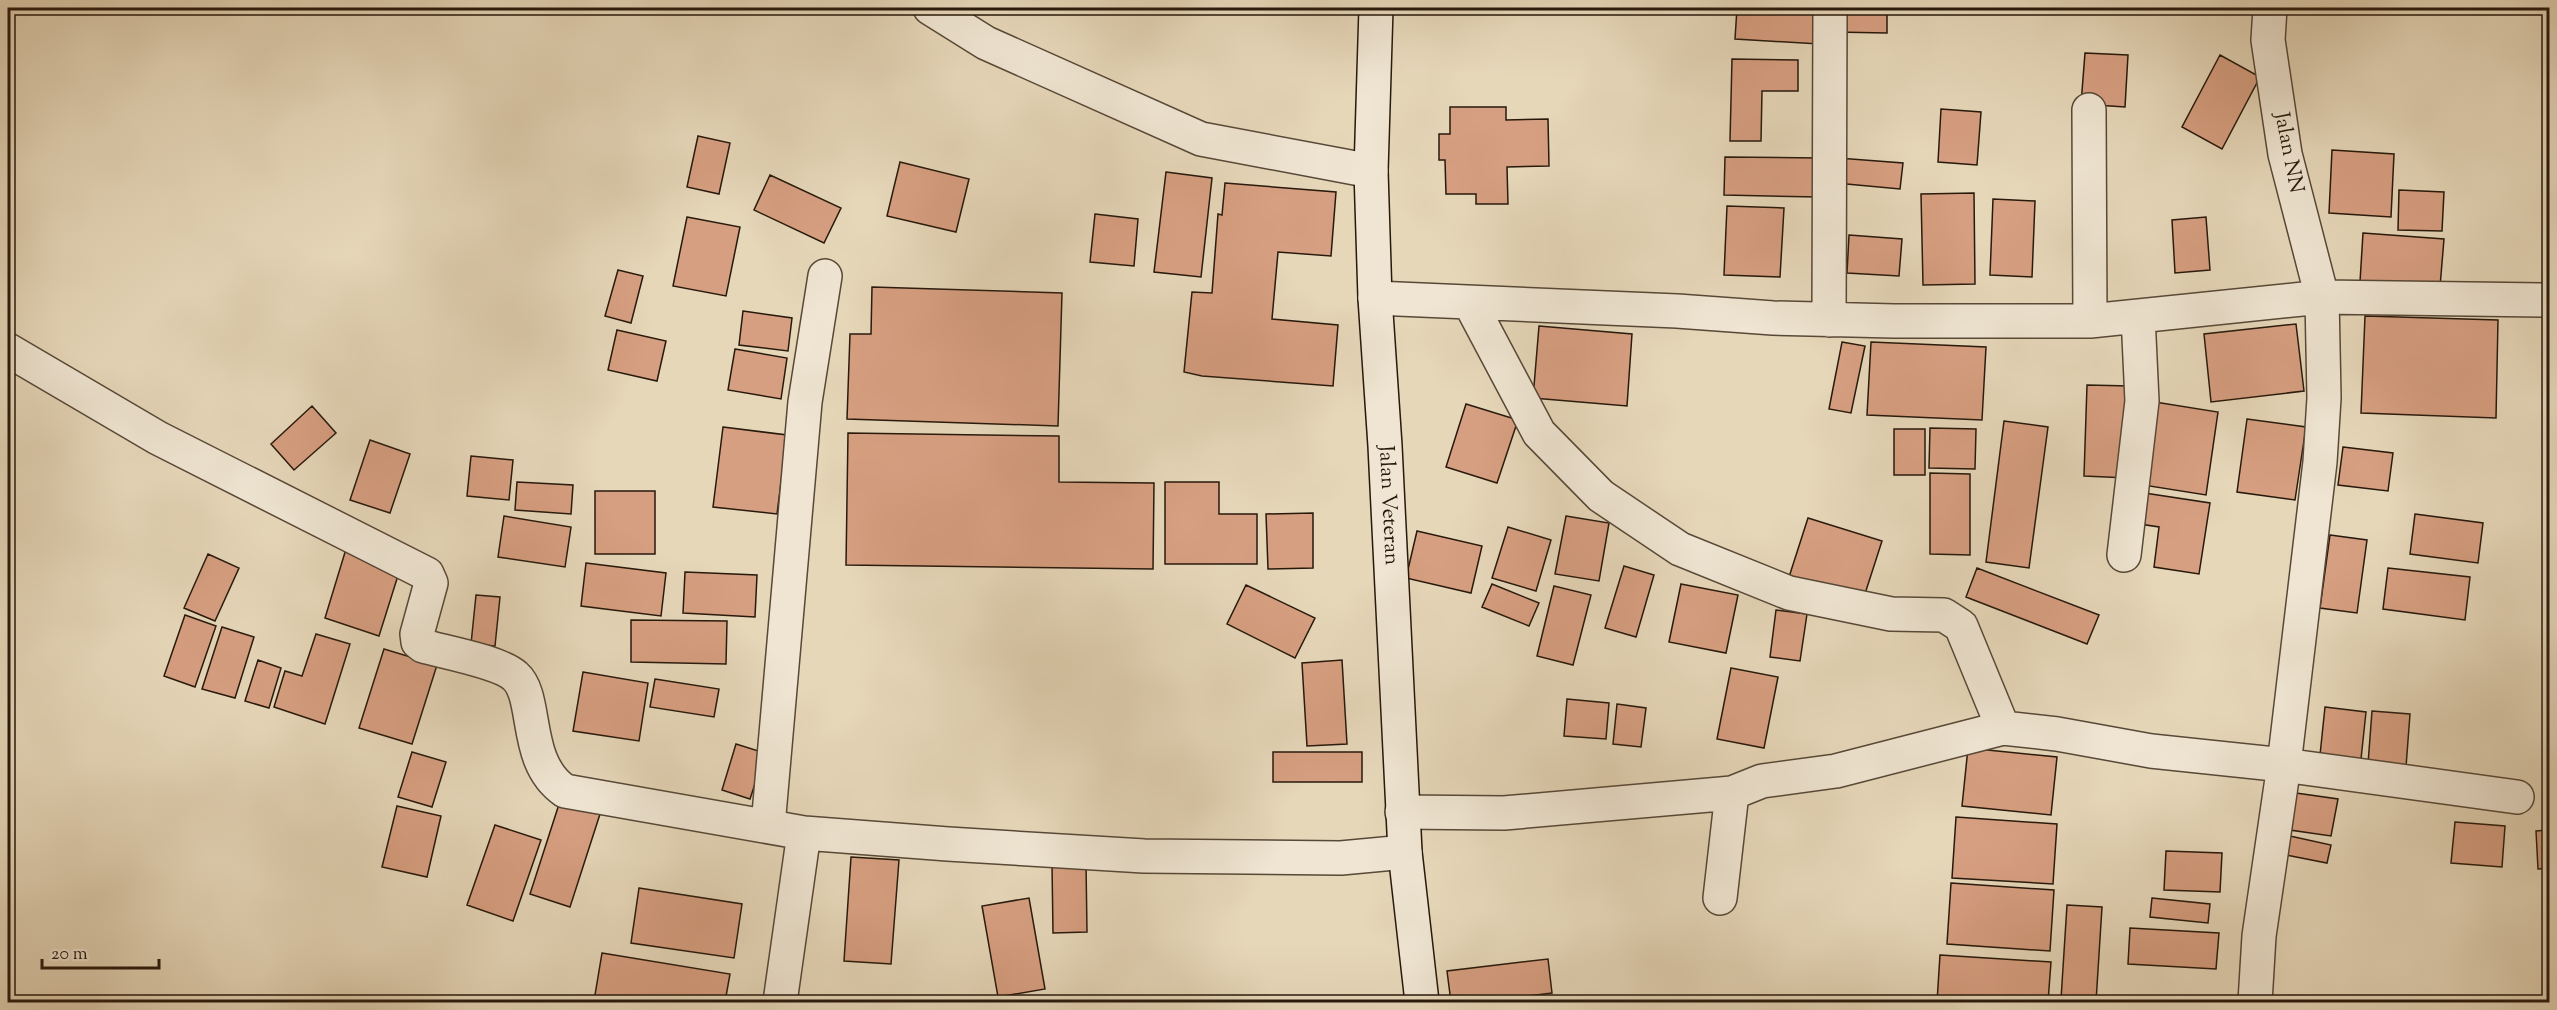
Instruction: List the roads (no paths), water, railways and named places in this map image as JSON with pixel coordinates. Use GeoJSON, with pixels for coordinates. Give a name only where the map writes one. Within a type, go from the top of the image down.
{"type":"FeatureCollection","features":[{"type":"Feature","properties":{"kind":"street"},"geometry":{"type":"LineString","coordinates":[[930,8],[986,43],[1202,139],[1371,171]]}},
{"type":"Feature","properties":{"kind":"street","name":"Jalan Veteran"},"geometry":{"type":"LineString","coordinates":[[1376,8],[1371,171],[1375,298],[1385,446],[1402,812],[1422,1002]]}},
{"type":"Feature","properties":{"kind":"street"},"geometry":{"type":"LineString","coordinates":[[1829,320],[1830,8]]}},
{"type":"Feature","properties":{"kind":"street","name":"Jalan NN"},"geometry":{"type":"LineString","coordinates":[[2255,1002],[2259,936],[2283,765],[2320,462],[2324,398],[2322,297],[2285,154],[2268,40],[2270,8]]}},
{"type":"Feature","properties":{"kind":"street"},"geometry":{"type":"LineString","coordinates":[[2089,110],[2090,321]]}},
{"type":"Feature","properties":{"kind":"street"},"geometry":{"type":"LineString","coordinates":[[768,826],[805,402],[825,276]]}},
{"type":"Feature","properties":{"kind":"street"},"geometry":{"type":"LineString","coordinates":[[1375,298],[1677,310],[1829,320],[2090,321],[2322,297],[2550,300]]}},
{"type":"Feature","properties":{"kind":"street"},"geometry":{"type":"LineString","coordinates":[[1470,303],[1539,433],[1601,496],[1680,549],[1790,593],[1891,614],[1944,615],[1954,618],[1961,626],[2003,728]]}},
{"type":"Feature","properties":{"kind":"street"},"geometry":{"type":"LineString","coordinates":[[2124,555],[2142,401],[2138,316]]}},
{"type":"Feature","properties":{"kind":"street"},"geometry":{"type":"LineString","coordinates":[[8,350],[158,438],[427,574],[431,583],[417,634],[418,642],[423,646],[501,669],[515,676],[525,694],[533,737],[541,762],[552,780],[565,791],[804,832],[1144,856],[1341,858],[1405,852]]}},
{"type":"Feature","properties":{"kind":"street"},"geometry":{"type":"LineString","coordinates":[[1402,812],[1504,813],[1732,793],[1762,781],[1836,771],[2003,728],[2057,734],[2151,751],[2283,765],[2517,797]]}},
{"type":"Feature","properties":{"kind":"street"},"geometry":{"type":"LineString","coordinates":[[1720,898],[1732,793]]}},
{"type":"Feature","properties":{"kind":"street"},"geometry":{"type":"LineString","coordinates":[[780,1002],[804,832]]}}]}
